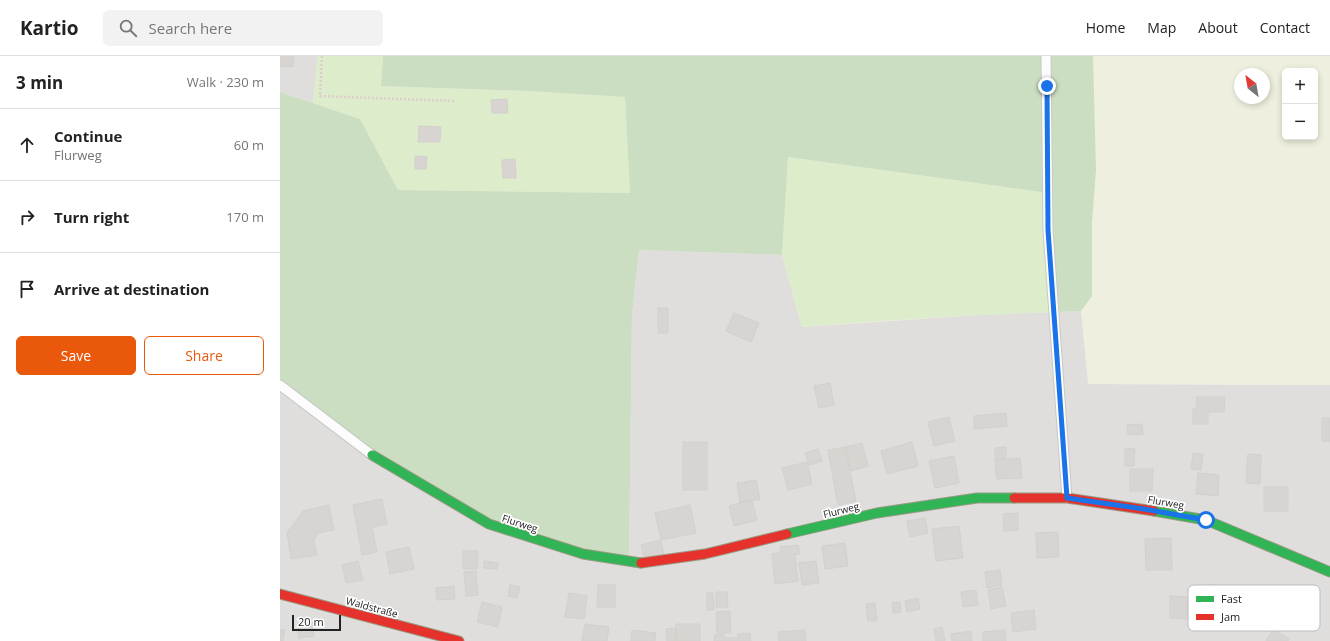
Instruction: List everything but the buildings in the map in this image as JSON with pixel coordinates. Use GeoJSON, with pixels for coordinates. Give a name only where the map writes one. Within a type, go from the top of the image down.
{"type":"FeatureCollection","features":[{"type":"Feature","properties":{"kind":"street","name":"Flurweg"},"geometry":{"type":"LineString","coordinates":[[372,455],[488,524],[583,554],[644,564],[705,554],[877,513],[977,498],[1067,498],[1206,520],[1330,572]]}},
{"type":"Feature","properties":{"kind":"street","name":"Waldstraße"},"geometry":{"type":"LineString","coordinates":[[280,594],[459,641]]}},
{"type":"Feature","properties":{"kind":"lane"},"geometry":{"type":"LineString","coordinates":[[1046,56],[1048,230],[1067,498]]}},
{"type":"Feature","properties":{"kind":"lane"},"geometry":{"type":"LineString","coordinates":[[280,385],[372,455]]}},
{"type":"Feature","properties":{"kind":"path"},"geometry":{"type":"LineString","coordinates":[[322,56],[320,96],[454,101]]}},
{"type":"Feature","properties":{"kind":"shaded area"},"geometry":{"type":"Polygon","coordinates":[[[280,56],[318,56],[313,103],[280,92],[280,56]]]}},
{"type":"Feature","properties":{"kind":"shaded area"},"geometry":{"type":"Polygon","coordinates":[[[639,250],[782,255],[802,327],[979,315],[1081,311],[1089,384],[1330,385],[1330,641],[280,641],[280,385],[629,561],[632,315],[639,250]]]}},
{"type":"Feature","properties":{"kind":"green space"},"geometry":{"type":"Polygon","coordinates":[[[318,56],[383,56],[381,86],[528,91],[625,97],[630,193],[398,190],[360,119],[313,103],[318,56]]]}},
{"type":"Feature","properties":{"kind":"green space"},"geometry":{"type":"Polygon","coordinates":[[[383,56],[1093,56],[1096,170],[1092,223],[1092,296],[1081,311],[1055,312],[1048,193],[788,157],[782,255],[639,250],[632,315],[629,561],[489,524],[372,455],[280,385],[280,92],[360,119],[398,190],[630,193],[625,97],[528,91],[381,86],[383,56]]]}},
{"type":"Feature","properties":{"kind":"green space"},"geometry":{"type":"Polygon","coordinates":[[[1093,56],[1330,56],[1330,385],[1088,384],[1081,311],[1092,296],[1092,223],[1096,170],[1093,56]]]}},
{"type":"Feature","properties":{"kind":"green space"},"geometry":{"type":"Polygon","coordinates":[[[788,157],[1048,193],[1055,312],[928,318],[802,327],[782,255],[788,157]]]}},
{"type":"Feature","properties":{"kind":"traffic: fast"},"geometry":{"type":"LineString","coordinates":[[372,455],[489,524],[583,554],[641,563]]}},
{"type":"Feature","properties":{"kind":"traffic: fast"},"geometry":{"type":"LineString","coordinates":[[787,534],[877,513],[977,498],[1014,498]]}},
{"type":"Feature","properties":{"kind":"traffic: fast"},"geometry":{"type":"LineString","coordinates":[[1154,511],[1206,520],[1330,572]]}},
{"type":"Feature","properties":{"kind":"traffic: jam"},"geometry":{"type":"LineString","coordinates":[[1014,498],[1067,498],[1154,511]]}},
{"type":"Feature","properties":{"kind":"traffic: jam"},"geometry":{"type":"LineString","coordinates":[[641,563],[705,554],[787,534]]}},
{"type":"Feature","properties":{"kind":"traffic: jam"},"geometry":{"type":"LineString","coordinates":[[280,594],[459,641]]}},
{"type":"Feature","properties":{"kind":"route"},"geometry":{"type":"LineString","coordinates":[[1047,86],[1048,230],[1067,498],[1206,520]]}}]}
